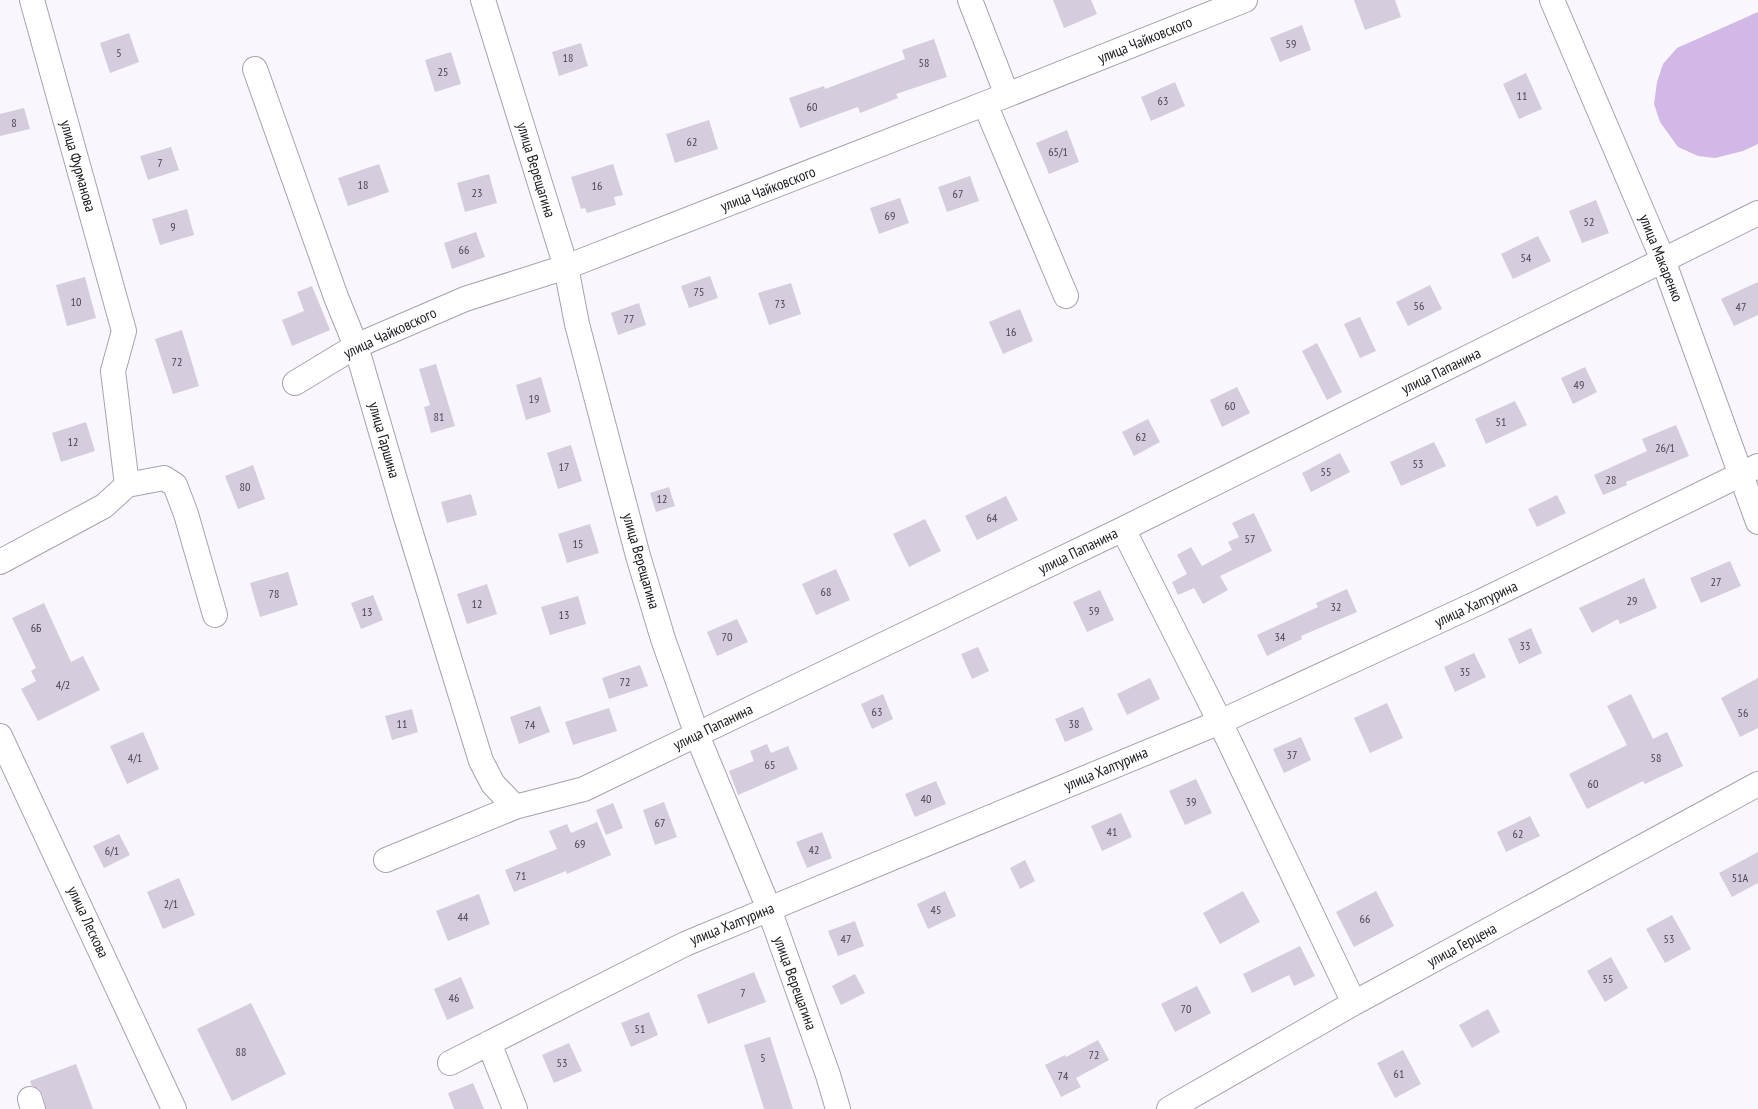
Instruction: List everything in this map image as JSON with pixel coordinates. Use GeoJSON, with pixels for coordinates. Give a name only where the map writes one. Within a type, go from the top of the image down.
{"type":"FeatureCollection","features":[{"type":"Feature","properties":{"kind":"street","name":"улица Фурманова"},"geometry":{"type":"LineString","coordinates":[[32,0],[124,331],[113,371],[127,485]]}},
{"type":"Feature","properties":{"kind":"street","name":"улица Верещагина"},"geometry":{"type":"LineString","coordinates":[[483,0],[566,267],[577,324],[638,556],[663,639],[696,735],[769,909],[828,1075],[838,1109]]}},
{"type":"Feature","properties":{"kind":"street"},"geometry":{"type":"LineString","coordinates":[[970,0],[1007,95]]}},
{"type":"Feature","properties":{"kind":"street","name":"улица Чайковского"},"geometry":{"type":"LineString","coordinates":[[295,383],[356,346],[465,299],[566,267],[985,104],[1245,0]]}},
{"type":"Feature","properties":{"kind":"street","name":"улица Макаренко"},"geometry":{"type":"LineString","coordinates":[[1552,0],[1664,260],[1749,470],[1758,522]]}},
{"type":"Feature","properties":{"kind":"street","name":"улица Гаршина"},"geometry":{"type":"LineString","coordinates":[[255,69],[336,297],[356,346],[481,761],[493,784],[515,807]]}},
{"type":"Feature","properties":{"kind":"street"},"geometry":{"type":"LineString","coordinates":[[985,104],[1066,296]]}},
{"type":"Feature","properties":{"kind":"street","name":"улица Папанина"},"geometry":{"type":"LineString","coordinates":[[386,860],[515,807],[584,789],[1123,529],[1758,213]]}},
{"type":"Feature","properties":{"kind":"street","name":"улица Халтурина"},"geometry":{"type":"LineString","coordinates":[[450,1063],[685,944],[1220,722],[1482,601],[1749,470]]}},
{"type":"Feature","properties":{"kind":"street"},"geometry":{"type":"LineString","coordinates":[[0,562],[104,506],[127,485],[164,478],[175,485],[186,514],[215,615]]}},
{"type":"Feature","properties":{"kind":"street"},"geometry":{"type":"LineString","coordinates":[[1123,529],[1220,722],[1354,1003]]}},
{"type":"Feature","properties":{"kind":"street","name":"улица Лескова"},"geometry":{"type":"LineString","coordinates":[[0,736],[174,1109]]}},
{"type":"Feature","properties":{"kind":"street","name":"улица Герцена"},"geometry":{"type":"LineString","coordinates":[[1169,1109],[1354,1003],[1758,784]]}},
{"type":"Feature","properties":{"kind":"street"},"geometry":{"type":"LineString","coordinates":[[489,1043],[515,1109]]}},
{"type":"Feature","properties":{"kind":"shaded area"},"geometry":{"type":"Polygon","coordinates":[[[1758,12],[1758,144],[1743,151],[1715,158],[1698,156],[1678,147],[1660,122],[1654,104],[1657,82],[1663,64],[1677,48],[1758,12]]]}},
{"type":"Feature","properties":{"kind":"building"},"geometry":{"type":"Polygon","coordinates":[[[1053,0],[1091,0],[1097,14],[1064,28],[1053,0]]]}},
{"type":"Feature","properties":{"kind":"building"},"geometry":{"type":"Polygon","coordinates":[[[1354,0],[1395,0],[1401,17],[1365,30],[1354,0]]]}},
{"type":"Feature","properties":{"kind":"building"},"geometry":{"type":"Polygon","coordinates":[[[1302,25],[1311,50],[1280,62],[1270,38],[1302,25]]]}},
{"type":"Feature","properties":{"kind":"building"},"geometry":{"type":"Polygon","coordinates":[[[129,33],[139,62],[110,73],[100,43],[129,33]]]}},
{"type":"Feature","properties":{"kind":"building"},"geometry":{"type":"Polygon","coordinates":[[[934,39],[947,77],[896,94],[898,98],[860,113],[858,107],[800,128],[789,98],[824,86],[825,89],[905,59],[902,50],[934,39]]]}},
{"type":"Feature","properties":{"kind":"building"},"geometry":{"type":"Polygon","coordinates":[[[581,43],[588,66],[559,76],[552,52],[581,43]]]}},
{"type":"Feature","properties":{"kind":"building"},"geometry":{"type":"Polygon","coordinates":[[[451,52],[461,84],[435,92],[425,60],[451,52]]]}},
{"type":"Feature","properties":{"kind":"building"},"geometry":{"type":"Polygon","coordinates":[[[1526,73],[1542,109],[1519,119],[1503,84],[1526,73]]]}},
{"type":"Feature","properties":{"kind":"building"},"geometry":{"type":"Polygon","coordinates":[[[1175,82],[1185,106],[1151,121],[1141,97],[1175,82]]]}},
{"type":"Feature","properties":{"kind":"building"},"geometry":{"type":"Polygon","coordinates":[[[24,108],[30,129],[0,136],[0,114],[24,108]]]}},
{"type":"Feature","properties":{"kind":"building"},"geometry":{"type":"Polygon","coordinates":[[[709,120],[718,149],[675,163],[666,134],[709,120]]]}},
{"type":"Feature","properties":{"kind":"building"},"geometry":{"type":"Polygon","coordinates":[[[1067,130],[1079,162],[1049,174],[1036,143],[1067,130]]]}},
{"type":"Feature","properties":{"kind":"building"},"geometry":{"type":"Polygon","coordinates":[[[171,147],[179,170],[148,180],[140,156],[171,147]]]}},
{"type":"Feature","properties":{"kind":"building"},"geometry":{"type":"Polygon","coordinates":[[[379,164],[389,192],[348,206],[338,178],[379,164]]]}},
{"type":"Feature","properties":{"kind":"building"},"geometry":{"type":"Polygon","coordinates":[[[613,164],[623,195],[614,197],[616,205],[587,213],[585,208],[581,209],[571,177],[613,164]]]}},
{"type":"Feature","properties":{"kind":"building"},"geometry":{"type":"Polygon","coordinates":[[[489,174],[497,203],[465,212],[457,183],[489,174]]]}},
{"type":"Feature","properties":{"kind":"building"},"geometry":{"type":"Polygon","coordinates":[[[970,176],[979,201],[947,212],[938,187],[970,176]]]}},
{"type":"Feature","properties":{"kind":"building"},"geometry":{"type":"Polygon","coordinates":[[[900,198],[909,223],[879,234],[870,208],[900,198]]]}},
{"type":"Feature","properties":{"kind":"building"},"geometry":{"type":"Polygon","coordinates":[[[1596,200],[1609,233],[1582,243],[1569,211],[1596,200]]]}},
{"type":"Feature","properties":{"kind":"building"},"geometry":{"type":"Polygon","coordinates":[[[187,209],[194,235],[160,245],[152,219],[187,209]]]}},
{"type":"Feature","properties":{"kind":"building"},"geometry":{"type":"Polygon","coordinates":[[[476,232],[485,257],[452,269],[444,243],[476,232]]]}},
{"type":"Feature","properties":{"kind":"building"},"geometry":{"type":"Polygon","coordinates":[[[1538,236],[1551,261],[1513,279],[1501,254],[1538,236]]]}},
{"type":"Feature","properties":{"kind":"building"},"geometry":{"type":"Polygon","coordinates":[[[710,276],[718,298],[689,308],[681,286],[710,276]]]}},
{"type":"Feature","properties":{"kind":"building"},"geometry":{"type":"Polygon","coordinates":[[[85,277],[96,318],[67,326],[56,285],[85,277]]]}},
{"type":"Feature","properties":{"kind":"building"},"geometry":{"type":"Polygon","coordinates":[[[1758,282],[1758,315],[1734,326],[1721,299],[1758,282]]]}},
{"type":"Feature","properties":{"kind":"building"},"geometry":{"type":"Polygon","coordinates":[[[791,283],[801,314],[769,325],[758,293],[791,283]]]}},
{"type":"Feature","properties":{"kind":"building"},"geometry":{"type":"Polygon","coordinates":[[[1430,285],[1442,309],[1408,326],[1396,302],[1430,285]]]}},
{"type":"Feature","properties":{"kind":"building"},"geometry":{"type":"Polygon","coordinates":[[[312,286],[330,330],[292,346],[282,320],[304,311],[297,292],[312,286]]]}},
{"type":"Feature","properties":{"kind":"building"},"geometry":{"type":"Polygon","coordinates":[[[639,303],[646,325],[618,335],[611,313],[639,303]]]}},
{"type":"Feature","properties":{"kind":"building"},"geometry":{"type":"Polygon","coordinates":[[[1020,309],[1033,341],[1003,354],[989,322],[1020,309]]]}},
{"type":"Feature","properties":{"kind":"building"},"geometry":{"type":"Polygon","coordinates":[[[1360,317],[1376,351],[1360,358],[1344,324],[1360,317]]]}},
{"type":"Feature","properties":{"kind":"building"},"geometry":{"type":"Polygon","coordinates":[[[182,330],[199,386],[173,394],[155,339],[182,330]]]}},
{"type":"Feature","properties":{"kind":"building"},"geometry":{"type":"Polygon","coordinates":[[[1317,343],[1342,392],[1327,400],[1302,351],[1317,343]]]}},
{"type":"Feature","properties":{"kind":"building"},"geometry":{"type":"Polygon","coordinates":[[[436,364],[455,426],[431,433],[424,407],[430,405],[419,369],[436,364]]]}},
{"type":"Feature","properties":{"kind":"building"},"geometry":{"type":"Polygon","coordinates":[[[1585,367],[1597,392],[1573,404],[1561,378],[1585,367]]]}},
{"type":"Feature","properties":{"kind":"building"},"geometry":{"type":"Polygon","coordinates":[[[541,377],[551,412],[526,420],[516,385],[541,377]]]}},
{"type":"Feature","properties":{"kind":"building"},"geometry":{"type":"Polygon","coordinates":[[[1237,387],[1250,413],[1222,427],[1210,400],[1237,387]]]}},
{"type":"Feature","properties":{"kind":"building"},"geometry":{"type":"Polygon","coordinates":[[[1515,401],[1527,425],[1486,444],[1475,419],[1515,401]]]}},
{"type":"Feature","properties":{"kind":"building"},"geometry":{"type":"Polygon","coordinates":[[[1148,419],[1160,442],[1134,456],[1122,432],[1148,419]]]}},
{"type":"Feature","properties":{"kind":"building"},"geometry":{"type":"Polygon","coordinates":[[[86,422],[95,451],[61,462],[52,433],[86,422]]]}},
{"type":"Feature","properties":{"kind":"building"},"geometry":{"type":"Polygon","coordinates":[[[1676,425],[1689,456],[1626,482],[1627,485],[1603,495],[1594,475],[1647,451],[1642,439],[1676,425]]]}},
{"type":"Feature","properties":{"kind":"building"},"geometry":{"type":"Polygon","coordinates":[[[1434,442],[1446,466],[1401,486],[1390,462],[1434,442]]]}},
{"type":"Feature","properties":{"kind":"building"},"geometry":{"type":"Polygon","coordinates":[[[571,445],[582,481],[558,489],[547,453],[571,445]]]}},
{"type":"Feature","properties":{"kind":"building"},"geometry":{"type":"Polygon","coordinates":[[[1340,453],[1350,472],[1311,492],[1302,473],[1340,453]]]}},
{"type":"Feature","properties":{"kind":"building"},"geometry":{"type":"Polygon","coordinates":[[[253,465],[265,499],[238,509],[225,476],[253,465]]]}},
{"type":"Feature","properties":{"kind":"building"},"geometry":{"type":"Polygon","coordinates":[[[669,487],[675,506],[656,512],[650,493],[669,487]]]}},
{"type":"Feature","properties":{"kind":"building"},"geometry":{"type":"Polygon","coordinates":[[[471,494],[477,515],[447,523],[441,502],[471,494]]]}},
{"type":"Feature","properties":{"kind":"building"},"geometry":{"type":"Polygon","coordinates":[[[1557,495],[1566,513],[1537,527],[1528,509],[1557,495]]]}},
{"type":"Feature","properties":{"kind":"building"},"geometry":{"type":"Polygon","coordinates":[[[1006,496],[1018,520],[977,540],[965,516],[1006,496]]]}},
{"type":"Feature","properties":{"kind":"building"},"geometry":{"type":"Polygon","coordinates":[[[1254,513],[1272,551],[1220,576],[1228,590],[1203,604],[1194,588],[1178,595],[1172,582],[1187,574],[1177,555],[1191,547],[1202,566],[1232,550],[1228,542],[1239,537],[1232,523],[1254,513]]]}},
{"type":"Feature","properties":{"kind":"building"},"geometry":{"type":"Polygon","coordinates":[[[925,519],[941,551],[909,567],[893,534],[925,519]]]}},
{"type":"Feature","properties":{"kind":"building"},"geometry":{"type":"Polygon","coordinates":[[[590,524],[599,553],[567,563],[558,534],[590,524]]]}},
{"type":"Feature","properties":{"kind":"building"},"geometry":{"type":"Polygon","coordinates":[[[1730,561],[1741,586],[1701,603],[1690,578],[1730,561]]]}},
{"type":"Feature","properties":{"kind":"building"},"geometry":{"type":"Polygon","coordinates":[[[836,569],[850,600],[816,615],[802,584],[836,569]]]}},
{"type":"Feature","properties":{"kind":"building"},"geometry":{"type":"Polygon","coordinates":[[[288,572],[298,605],[260,617],[250,583],[288,572]]]}},
{"type":"Feature","properties":{"kind":"building"},"geometry":{"type":"Polygon","coordinates":[[[1644,578],[1657,608],[1620,624],[1618,619],[1592,633],[1579,608],[1644,578]]]}},
{"type":"Feature","properties":{"kind":"building"},"geometry":{"type":"Polygon","coordinates":[[[487,584],[497,614],[467,624],[457,594],[487,584]]]}},
{"type":"Feature","properties":{"kind":"building"},"geometry":{"type":"Polygon","coordinates":[[[1347,589],[1357,612],[1301,636],[1302,639],[1267,656],[1257,635],[1318,607],[1316,603],[1347,589]]]}},
{"type":"Feature","properties":{"kind":"building"},"geometry":{"type":"Polygon","coordinates":[[[1100,590],[1114,620],[1087,632],[1073,602],[1100,590]]]}},
{"type":"Feature","properties":{"kind":"building"},"geometry":{"type":"Polygon","coordinates":[[[373,595],[383,620],[361,629],[351,603],[373,595]]]}},
{"type":"Feature","properties":{"kind":"building"},"geometry":{"type":"Polygon","coordinates":[[[578,596],[586,624],[550,635],[541,607],[578,596]]]}},
{"type":"Feature","properties":{"kind":"building"},"geometry":{"type":"Polygon","coordinates":[[[44,603],[71,662],[83,656],[100,690],[38,721],[21,689],[36,681],[31,671],[36,668],[12,618],[44,603]]]}},
{"type":"Feature","properties":{"kind":"building"},"geometry":{"type":"Polygon","coordinates":[[[737,619],[748,642],[717,656],[707,632],[737,619]]]}},
{"type":"Feature","properties":{"kind":"building"},"geometry":{"type":"Polygon","coordinates":[[[1531,628],[1542,653],[1519,664],[1508,639],[1531,628]]]}},
{"type":"Feature","properties":{"kind":"building"},"geometry":{"type":"Polygon","coordinates":[[[978,647],[989,671],[972,679],[961,654],[978,647]]]}},
{"type":"Feature","properties":{"kind":"building"},"geometry":{"type":"Polygon","coordinates":[[[1474,653],[1486,677],[1455,692],[1444,667],[1474,653]]]}},
{"type":"Feature","properties":{"kind":"building"},"geometry":{"type":"Polygon","coordinates":[[[640,665],[648,686],[609,699],[602,678],[640,665]]]}},
{"type":"Feature","properties":{"kind":"building"},"geometry":{"type":"Polygon","coordinates":[[[1150,678],[1160,699],[1127,715],[1117,694],[1150,678]]]}},
{"type":"Feature","properties":{"kind":"building"},"geometry":{"type":"Polygon","coordinates":[[[1758,678],[1758,728],[1740,737],[1721,698],[1758,678]]]}},
{"type":"Feature","properties":{"kind":"building"},"geometry":{"type":"Polygon","coordinates":[[[883,694],[893,719],[872,729],[861,704],[883,694]]]}},
{"type":"Feature","properties":{"kind":"building"},"geometry":{"type":"Polygon","coordinates":[[[1631,694],[1653,739],[1667,732],[1683,766],[1645,784],[1643,781],[1587,809],[1569,774],[1627,745],[1607,706],[1631,694]]]}},
{"type":"Feature","properties":{"kind":"building"},"geometry":{"type":"Polygon","coordinates":[[[1387,703],[1403,738],[1370,753],[1354,718],[1387,703]]]}},
{"type":"Feature","properties":{"kind":"building"},"geometry":{"type":"Polygon","coordinates":[[[540,706],[550,732],[519,744],[510,717],[540,706]]]}},
{"type":"Feature","properties":{"kind":"building"},"geometry":{"type":"Polygon","coordinates":[[[1083,707],[1093,730],[1065,742],[1055,719],[1083,707]]]}},
{"type":"Feature","properties":{"kind":"building"},"geometry":{"type":"Polygon","coordinates":[[[609,708],[617,731],[573,745],[565,722],[609,708]]]}},
{"type":"Feature","properties":{"kind":"building"},"geometry":{"type":"Polygon","coordinates":[[[412,709],[418,732],[392,740],[385,716],[412,709]]]}},
{"type":"Feature","properties":{"kind":"building"},"geometry":{"type":"Polygon","coordinates":[[[143,732],[159,769],[127,784],[110,746],[143,732]]]}},
{"type":"Feature","properties":{"kind":"building"},"geometry":{"type":"Polygon","coordinates":[[[1301,737],[1311,760],[1284,773],[1273,749],[1301,737]]]}},
{"type":"Feature","properties":{"kind":"building"},"geometry":{"type":"Polygon","coordinates":[[[767,744],[771,753],[788,746],[798,769],[738,795],[729,771],[754,761],[750,751],[767,744]]]}},
{"type":"Feature","properties":{"kind":"building"},"geometry":{"type":"Polygon","coordinates":[[[1196,779],[1212,813],[1185,825],[1169,791],[1196,779]]]}},
{"type":"Feature","properties":{"kind":"building"},"geometry":{"type":"Polygon","coordinates":[[[936,781],[946,804],[915,817],[905,794],[936,781]]]}},
{"type":"Feature","properties":{"kind":"building"},"geometry":{"type":"Polygon","coordinates":[[[664,802],[677,837],[655,845],[643,810],[664,802]]]}},
{"type":"Feature","properties":{"kind":"building"},"geometry":{"type":"Polygon","coordinates":[[[613,803],[623,828],[606,835],[596,810],[613,803]]]}},
{"type":"Feature","properties":{"kind":"building"},"geometry":{"type":"Polygon","coordinates":[[[1121,813],[1132,837],[1102,851],[1091,826],[1121,813]]]}},
{"type":"Feature","properties":{"kind":"building"},"geometry":{"type":"Polygon","coordinates":[[[1530,816],[1540,836],[1506,852],[1497,832],[1530,816]]]}},
{"type":"Feature","properties":{"kind":"building"},"geometry":{"type":"Polygon","coordinates":[[[597,822],[611,855],[567,874],[566,871],[514,892],[505,870],[557,849],[549,831],[567,824],[571,833],[597,822]]]}},
{"type":"Feature","properties":{"kind":"building"},"geometry":{"type":"Polygon","coordinates":[[[822,832],[832,858],[807,868],[796,842],[822,832]]]}},
{"type":"Feature","properties":{"kind":"building"},"geometry":{"type":"Polygon","coordinates":[[[119,834],[130,855],[104,868],[93,846],[119,834]]]}},
{"type":"Feature","properties":{"kind":"building"},"geometry":{"type":"Polygon","coordinates":[[[1758,852],[1758,883],[1732,897],[1719,873],[1758,852]]]}},
{"type":"Feature","properties":{"kind":"building"},"geometry":{"type":"Polygon","coordinates":[[[1025,860],[1035,881],[1020,889],[1010,868],[1025,860]]]}},
{"type":"Feature","properties":{"kind":"building"},"geometry":{"type":"Polygon","coordinates":[[[179,878],[195,915],[163,929],[147,892],[179,878]]]}},
{"type":"Feature","properties":{"kind":"building"},"geometry":{"type":"Polygon","coordinates":[[[945,891],[956,916],[928,929],[917,904],[945,891]]]}},
{"type":"Feature","properties":{"kind":"building"},"geometry":{"type":"Polygon","coordinates":[[[1243,891],[1260,922],[1220,944],[1203,913],[1243,891]]]}},
{"type":"Feature","properties":{"kind":"building"},"geometry":{"type":"Polygon","coordinates":[[[1376,891],[1394,926],[1354,947],[1336,912],[1376,891]]]}},
{"type":"Feature","properties":{"kind":"building"},"geometry":{"type":"Polygon","coordinates":[[[479,894],[490,924],[448,941],[436,911],[479,894]]]}},
{"type":"Feature","properties":{"kind":"building"},"geometry":{"type":"Polygon","coordinates":[[[1672,915],[1691,949],[1665,963],[1646,929],[1672,915]]]}},
{"type":"Feature","properties":{"kind":"building"},"geometry":{"type":"Polygon","coordinates":[[[855,921],[864,946],[838,956],[828,931],[855,921]]]}},
{"type":"Feature","properties":{"kind":"building"},"geometry":{"type":"Polygon","coordinates":[[[1300,946],[1315,976],[1294,986],[1289,975],[1252,993],[1243,974],[1300,946]]]}},
{"type":"Feature","properties":{"kind":"building"},"geometry":{"type":"Polygon","coordinates":[[[1611,957],[1628,988],[1605,1002],[1587,971],[1611,957]]]}},
{"type":"Feature","properties":{"kind":"building"},"geometry":{"type":"Polygon","coordinates":[[[754,972],[766,1002],[708,1024],[697,995],[754,972]]]}},
{"type":"Feature","properties":{"kind":"building"},"geometry":{"type":"Polygon","coordinates":[[[855,974],[865,993],[841,1005],[832,986],[855,974]]]}},
{"type":"Feature","properties":{"kind":"building"},"geometry":{"type":"Polygon","coordinates":[[[461,977],[474,1008],[447,1020],[434,989],[461,977]]]}},
{"type":"Feature","properties":{"kind":"building"},"geometry":{"type":"Polygon","coordinates":[[[1197,986],[1211,1013],[1175,1032],[1161,1004],[1197,986]]]}},
{"type":"Feature","properties":{"kind":"building"},"geometry":{"type":"Polygon","coordinates":[[[251,1003],[286,1074],[232,1101],[197,1029],[251,1003]]]}},
{"type":"Feature","properties":{"kind":"building"},"geometry":{"type":"Polygon","coordinates":[[[1488,1009],[1500,1032],[1472,1048],[1459,1025],[1488,1009]]]}},
{"type":"Feature","properties":{"kind":"building"},"geometry":{"type":"Polygon","coordinates":[[[649,1012],[658,1035],[631,1047],[621,1023],[649,1012]]]}},
{"type":"Feature","properties":{"kind":"building"},"geometry":{"type":"Polygon","coordinates":[[[770,1037],[793,1109],[764,1109],[744,1045],[770,1037]]]}},
{"type":"Feature","properties":{"kind":"building"},"geometry":{"type":"Polygon","coordinates":[[[1098,1040],[1109,1060],[1076,1078],[1081,1087],[1061,1097],[1045,1065],[1065,1055],[1066,1057],[1098,1040]]]}},
{"type":"Feature","properties":{"kind":"building"},"geometry":{"type":"Polygon","coordinates":[[[569,1043],[582,1071],[554,1083],[542,1055],[569,1043]]]}},
{"type":"Feature","properties":{"kind":"building"},"geometry":{"type":"Polygon","coordinates":[[[1403,1050],[1421,1084],[1395,1098],[1377,1063],[1403,1050]]]}},
{"type":"Feature","properties":{"kind":"building"},"geometry":{"type":"Polygon","coordinates":[[[76,1064],[93,1109],[46,1109],[43,1095],[39,1089],[32,1086],[30,1081],[76,1064]]]}},
{"type":"Feature","properties":{"kind":"building"},"geometry":{"type":"Polygon","coordinates":[[[473,1083],[484,1109],[454,1109],[448,1093],[473,1083]]]}}]}
